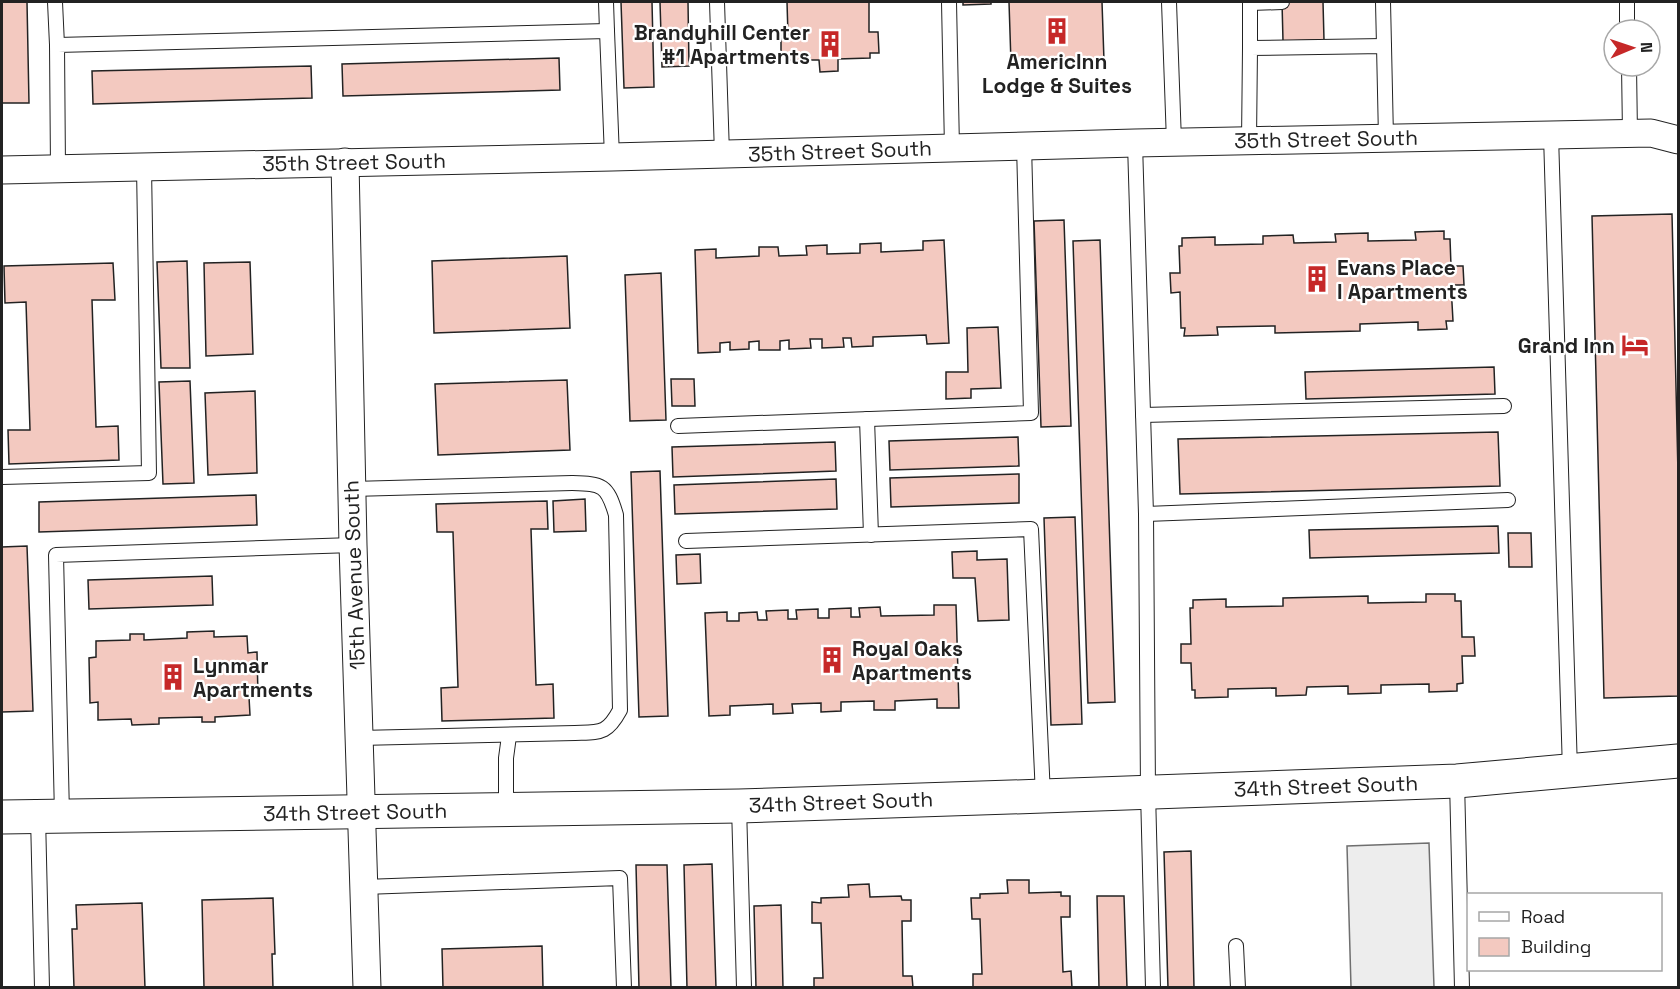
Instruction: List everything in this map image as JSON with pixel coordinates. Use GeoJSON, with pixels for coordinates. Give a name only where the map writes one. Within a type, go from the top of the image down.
{"type":"FeatureCollection","features":[{"type":"Feature","properties":{"kind":"street","name":"35th Street South"},"geometry":{"type":"LineString","coordinates":[[2,170],[612,157],[1024,145],[1651,133],[1678,140]]}},
{"type":"Feature","properties":{"kind":"street","name":"15th Avenue South"},"geometry":{"type":"LineString","coordinates":[[345,162],[353,545],[367,987]]}},
{"type":"Feature","properties":{"kind":"street","name":"34th Street South"},"geometry":{"type":"LineString","coordinates":[[2,817],[739,806],[1042,796],[1457,781],[1678,761]]}},
{"type":"Feature","properties":{"kind":"lane"},"geometry":{"type":"LineString","coordinates":[[56,2],[58,169]]}},
{"type":"Feature","properties":{"kind":"lane"},"geometry":{"type":"LineString","coordinates":[[606,2],[612,157]]}},
{"type":"Feature","properties":{"kind":"lane"},"geometry":{"type":"LineString","coordinates":[[717,2],[722,154]]}},
{"type":"Feature","properties":{"kind":"lane"},"geometry":{"type":"LineString","coordinates":[[949,2],[952,148]]}},
{"type":"Feature","properties":{"kind":"lane"},"geometry":{"type":"LineString","coordinates":[[1169,2],[1174,142]]}},
{"type":"Feature","properties":{"kind":"lane"},"geometry":{"type":"LineString","coordinates":[[1249,141],[1250,2],[1282,2]]}},
{"type":"Feature","properties":{"kind":"lane"},"geometry":{"type":"LineString","coordinates":[[1383,2],[1386,138]]}},
{"type":"Feature","properties":{"kind":"lane"},"geometry":{"type":"LineString","coordinates":[[1627,2],[1628,18]]}},
{"type":"Feature","properties":{"kind":"lane"},"geometry":{"type":"LineString","coordinates":[[57,45],[607,31]]}},
{"type":"Feature","properties":{"kind":"lane"},"geometry":{"type":"LineString","coordinates":[[1250,48],[1384,46]]}},
{"type":"Feature","properties":{"kind":"lane"},"geometry":{"type":"LineString","coordinates":[[1629,78],[1630,134]]}},
{"type":"Feature","properties":{"kind":"lane"},"geometry":{"type":"LineString","coordinates":[[1551,135],[1570,771]]}},
{"type":"Feature","properties":{"kind":"lane"},"geometry":{"type":"LineString","coordinates":[[1135,143],[1146,514],[1148,792],[1153,987]]}},
{"type":"Feature","properties":{"kind":"lane"},"geometry":{"type":"LineString","coordinates":[[678,426],[1031,413],[1024,145]]}},
{"type":"Feature","properties":{"kind":"lane"},"geometry":{"type":"LineString","coordinates":[[2,477],[149,473],[144,167]]}},
{"type":"Feature","properties":{"kind":"lane"},"geometry":{"type":"LineString","coordinates":[[1143,416],[1504,406]]}},
{"type":"Feature","properties":{"kind":"lane"},"geometry":{"type":"LineString","coordinates":[[867,419],[871,535]]}},
{"type":"Feature","properties":{"kind":"lane"},"geometry":{"type":"LineString","coordinates":[[352,489],[597,484],[610,495],[616,515],[620,710],[611,726],[598,732],[359,738]]}},
{"type":"Feature","properties":{"kind":"lane"},"geometry":{"type":"LineString","coordinates":[[1146,514],[1508,500]]}},
{"type":"Feature","properties":{"kind":"lane"},"geometry":{"type":"LineString","coordinates":[[686,541],[1031,529],[1042,796]]}},
{"type":"Feature","properties":{"kind":"lane"},"geometry":{"type":"LineString","coordinates":[[42,987],[50,816],[56,555],[353,545]]}},
{"type":"Feature","properties":{"kind":"lane"},"geometry":{"type":"LineString","coordinates":[[506,810],[506,758],[509,736]]}},
{"type":"Feature","properties":{"kind":"lane"},"geometry":{"type":"LineString","coordinates":[[1457,781],[1462,987]]}},
{"type":"Feature","properties":{"kind":"lane"},"geometry":{"type":"LineString","coordinates":[[739,806],[744,987]]}},
{"type":"Feature","properties":{"kind":"lane"},"geometry":{"type":"LineString","coordinates":[[364,887],[620,878],[624,987]]}},
{"type":"Feature","properties":{"kind":"lane"},"geometry":{"type":"LineString","coordinates":[[1236,946],[1238,987]]}},
{"type":"Feature","properties":{"kind":"shaded area"},"geometry":{"type":"Polygon","coordinates":[[[1429,843],[1434,987],[1351,987],[1347,846],[1429,843]]]}},
{"type":"Feature","properties":{"kind":"building"},"geometry":{"type":"Polygon","coordinates":[[[2,2],[27,2],[29,103],[2,103],[2,2]]]}},
{"type":"Feature","properties":{"kind":"building"},"geometry":{"type":"Polygon","coordinates":[[[621,2],[652,2],[654,87],[624,88],[621,2]]]}},
{"type":"Feature","properties":{"kind":"building"},"geometry":{"type":"Polygon","coordinates":[[[660,2],[688,2],[689,66],[662,67],[660,2]]]}},
{"type":"Feature","properties":{"kind":"building","name":"Brandyhill Center #1 Apartments"},"geometry":{"type":"Polygon","coordinates":[[[787,2],[869,2],[869,32],[878,32],[879,53],[870,53],[870,58],[838,59],[838,71],[820,72],[819,60],[789,60],[788,56],[781,56],[781,35],[788,35],[787,2]]]}},
{"type":"Feature","properties":{"kind":"building"},"geometry":{"type":"Polygon","coordinates":[[[963,2],[991,2],[991,4],[963,5],[963,2]]]}},
{"type":"Feature","properties":{"kind":"building","name":"AmericInn Lodge & Suites"},"geometry":{"type":"Polygon","coordinates":[[[1009,2],[1102,2],[1104,61],[1011,63],[1009,2]]]}},
{"type":"Feature","properties":{"kind":"building"},"geometry":{"type":"Polygon","coordinates":[[[1282,2],[1323,2],[1324,40],[1283,41],[1282,2]]]}},
{"type":"Feature","properties":{"kind":"building"},"geometry":{"type":"Polygon","coordinates":[[[559,58],[560,90],[343,96],[342,64],[559,58]]]}},
{"type":"Feature","properties":{"kind":"building"},"geometry":{"type":"Polygon","coordinates":[[[311,66],[312,98],[93,104],[92,71],[311,66]]]}},
{"type":"Feature","properties":{"kind":"building","name":"Grand Inn"},"geometry":{"type":"Polygon","coordinates":[[[1672,214],[1678,473],[1678,696],[1604,698],[1592,216],[1672,214]]]}},
{"type":"Feature","properties":{"kind":"building"},"geometry":{"type":"Polygon","coordinates":[[[1064,220],[1071,426],[1041,427],[1034,221],[1064,220]]]}},
{"type":"Feature","properties":{"kind":"building","name":"Evans Place I Apartments"},"geometry":{"type":"Polygon","coordinates":[[[1444,231],[1444,239],[1450,239],[1451,266],[1463,266],[1464,285],[1451,285],[1453,321],[1446,321],[1447,329],[1418,330],[1418,322],[1360,324],[1360,331],[1275,333],[1275,326],[1217,327],[1218,335],[1184,336],[1185,328],[1181,328],[1180,292],[1171,293],[1170,273],[1180,273],[1179,246],[1182,246],[1182,238],[1215,237],[1215,245],[1263,244],[1263,236],[1293,235],[1294,243],[1336,242],[1335,234],[1368,233],[1368,241],[1416,240],[1415,232],[1444,231]]]}},
{"type":"Feature","properties":{"kind":"building"},"geometry":{"type":"Polygon","coordinates":[[[944,240],[949,343],[927,344],[926,335],[873,337],[873,346],[852,347],[851,338],[843,338],[844,347],[822,348],[822,339],[810,339],[811,348],[789,349],[789,340],[780,341],[780,350],[759,350],[759,341],[749,342],[749,349],[730,350],[730,342],[720,343],[720,352],[698,353],[695,250],[716,249],[716,258],[759,256],[759,247],[778,247],[779,256],[807,255],[806,246],[827,245],[827,254],[860,253],[860,244],[881,243],[881,252],[923,250],[923,241],[944,240]]]}},
{"type":"Feature","properties":{"kind":"building"},"geometry":{"type":"Polygon","coordinates":[[[1100,240],[1115,702],[1088,703],[1073,241],[1100,240]]]}},
{"type":"Feature","properties":{"kind":"building"},"geometry":{"type":"Polygon","coordinates":[[[567,256],[570,328],[434,333],[432,261],[567,256]]]}},
{"type":"Feature","properties":{"kind":"building"},"geometry":{"type":"Polygon","coordinates":[[[187,261],[190,368],[161,368],[157,262],[187,261]]]}},
{"type":"Feature","properties":{"kind":"building"},"geometry":{"type":"Polygon","coordinates":[[[250,262],[253,354],[206,356],[204,263],[250,262]]]}},
{"type":"Feature","properties":{"kind":"building"},"geometry":{"type":"Polygon","coordinates":[[[113,263],[115,300],[92,300],[96,427],[118,426],[119,460],[9,464],[8,430],[30,430],[26,302],[5,303],[4,266],[113,263]]]}},
{"type":"Feature","properties":{"kind":"building"},"geometry":{"type":"Polygon","coordinates":[[[661,273],[666,420],[630,421],[625,275],[661,273]]]}},
{"type":"Feature","properties":{"kind":"building"},"geometry":{"type":"Polygon","coordinates":[[[998,327],[1001,388],[971,389],[971,398],[946,399],[946,372],[968,372],[967,328],[998,327]]]}},
{"type":"Feature","properties":{"kind":"building"},"geometry":{"type":"Polygon","coordinates":[[[1494,367],[1495,394],[1306,399],[1305,372],[1494,367]]]}},
{"type":"Feature","properties":{"kind":"building"},"geometry":{"type":"Polygon","coordinates":[[[671,379],[694,379],[695,406],[672,406],[671,379]]]}},
{"type":"Feature","properties":{"kind":"building"},"geometry":{"type":"Polygon","coordinates":[[[567,380],[570,450],[438,455],[435,384],[567,380]]]}},
{"type":"Feature","properties":{"kind":"building"},"geometry":{"type":"Polygon","coordinates":[[[190,381],[194,483],[163,484],[159,382],[190,381]]]}},
{"type":"Feature","properties":{"kind":"building"},"geometry":{"type":"Polygon","coordinates":[[[255,391],[257,473],[208,475],[205,393],[255,391]]]}},
{"type":"Feature","properties":{"kind":"building"},"geometry":{"type":"Polygon","coordinates":[[[1498,432],[1500,486],[1180,494],[1178,439],[1498,432]]]}},
{"type":"Feature","properties":{"kind":"building"},"geometry":{"type":"Polygon","coordinates":[[[1018,437],[1019,466],[890,470],[889,441],[1018,437]]]}},
{"type":"Feature","properties":{"kind":"building"},"geometry":{"type":"Polygon","coordinates":[[[835,442],[836,471],[673,477],[672,447],[835,442]]]}},
{"type":"Feature","properties":{"kind":"building"},"geometry":{"type":"Polygon","coordinates":[[[660,471],[668,716],[639,717],[631,472],[660,471]]]}},
{"type":"Feature","properties":{"kind":"building"},"geometry":{"type":"Polygon","coordinates":[[[1019,474],[1019,503],[891,507],[890,478],[1019,474]]]}},
{"type":"Feature","properties":{"kind":"building"},"geometry":{"type":"Polygon","coordinates":[[[836,479],[837,509],[675,514],[674,485],[836,479]]]}},
{"type":"Feature","properties":{"kind":"building"},"geometry":{"type":"Polygon","coordinates":[[[256,495],[257,525],[39,532],[39,502],[256,495]]]}},
{"type":"Feature","properties":{"kind":"building"},"geometry":{"type":"Polygon","coordinates":[[[585,499],[586,531],[554,532],[553,501],[585,499]]]}},
{"type":"Feature","properties":{"kind":"building"},"geometry":{"type":"Polygon","coordinates":[[[547,501],[548,529],[531,529],[536,685],[553,684],[554,718],[442,721],[441,688],[458,687],[453,532],[437,532],[436,504],[547,501]]]}},
{"type":"Feature","properties":{"kind":"building"},"geometry":{"type":"Polygon","coordinates":[[[1075,517],[1082,724],[1051,725],[1044,518],[1075,517]]]}},
{"type":"Feature","properties":{"kind":"building"},"geometry":{"type":"Polygon","coordinates":[[[1498,526],[1499,553],[1310,558],[1309,530],[1498,526]]]}},
{"type":"Feature","properties":{"kind":"building"},"geometry":{"type":"Polygon","coordinates":[[[1508,533],[1531,533],[1532,567],[1509,567],[1508,533]]]}},
{"type":"Feature","properties":{"kind":"building"},"geometry":{"type":"Polygon","coordinates":[[[27,546],[33,711],[2,712],[2,547],[27,546]]]}},
{"type":"Feature","properties":{"kind":"building"},"geometry":{"type":"Polygon","coordinates":[[[977,551],[977,560],[1007,559],[1009,620],[978,621],[975,578],[953,578],[952,552],[977,551]]]}},
{"type":"Feature","properties":{"kind":"building"},"geometry":{"type":"Polygon","coordinates":[[[700,554],[701,583],[677,584],[676,555],[700,554]]]}},
{"type":"Feature","properties":{"kind":"building"},"geometry":{"type":"Polygon","coordinates":[[[212,576],[213,605],[89,609],[88,580],[212,576]]]}},
{"type":"Feature","properties":{"kind":"building"},"geometry":{"type":"Polygon","coordinates":[[[1426,594],[1455,594],[1455,601],[1461,601],[1462,637],[1474,637],[1475,656],[1462,656],[1463,683],[1457,684],[1457,691],[1429,692],[1429,684],[1381,685],[1381,693],[1348,694],[1348,686],[1307,687],[1306,695],[1276,696],[1276,688],[1228,689],[1228,697],[1195,698],[1195,690],[1192,690],[1191,663],[1181,663],[1181,644],[1191,644],[1190,608],[1193,608],[1193,600],[1226,599],[1226,607],[1283,606],[1283,598],[1368,596],[1368,603],[1426,602],[1426,594]]]}},
{"type":"Feature","properties":{"kind":"building","name":"Royal Oaks Apartments"},"geometry":{"type":"Polygon","coordinates":[[[934,605],[956,605],[959,708],[937,708],[937,699],[895,701],[895,710],[874,710],[874,701],[841,702],[841,711],[821,712],[821,703],[792,704],[793,713],[773,714],[773,704],[730,706],[730,715],[709,716],[705,613],[727,612],[727,621],[739,621],[739,613],[757,612],[758,620],[767,620],[766,611],[788,610],[788,619],[797,619],[796,610],[818,609],[818,618],[829,618],[829,609],[851,608],[851,617],[860,617],[859,608],[880,607],[881,616],[934,615],[934,605]]]}},
{"type":"Feature","properties":{"kind":"building","name":"Lynmar Apartments"},"geometry":{"type":"Polygon","coordinates":[[[214,631],[214,637],[247,636],[248,653],[257,652],[258,697],[249,697],[250,715],[215,717],[215,722],[202,722],[202,717],[159,718],[159,724],[132,725],[131,719],[98,720],[98,702],[90,703],[89,658],[96,657],[96,641],[130,640],[130,634],[144,634],[144,640],[187,638],[187,632],[214,631]]]}},
{"type":"Feature","properties":{"kind":"building"},"geometry":{"type":"Polygon","coordinates":[[[1191,851],[1194,988],[1168,988],[1164,852],[1191,851]]]}},
{"type":"Feature","properties":{"kind":"building"},"geometry":{"type":"Polygon","coordinates":[[[712,864],[716,988],[687,988],[684,865],[712,864]]]}},
{"type":"Feature","properties":{"kind":"building"},"geometry":{"type":"Polygon","coordinates":[[[636,865],[667,865],[671,988],[639,988],[636,865]]]}},
{"type":"Feature","properties":{"kind":"building"},"geometry":{"type":"Polygon","coordinates":[[[1007,880],[1029,880],[1029,893],[1061,892],[1061,896],[1070,896],[1070,917],[1061,917],[1063,972],[1071,971],[1072,988],[973,988],[973,974],[982,974],[980,919],[972,919],[971,898],[980,898],[980,894],[1008,893],[1007,880]]]}},
{"type":"Feature","properties":{"kind":"building"},"geometry":{"type":"Polygon","coordinates":[[[869,884],[870,897],[901,896],[902,900],[911,900],[911,921],[902,921],[903,976],[912,976],[913,988],[814,988],[814,978],[823,978],[821,923],[812,923],[812,902],[821,903],[821,898],[849,897],[848,885],[869,884]]]}},
{"type":"Feature","properties":{"kind":"building"},"geometry":{"type":"Polygon","coordinates":[[[1097,896],[1124,896],[1127,988],[1099,988],[1097,896]]]}},
{"type":"Feature","properties":{"kind":"building"},"geometry":{"type":"Polygon","coordinates":[[[273,898],[275,954],[272,954],[273,988],[204,988],[202,900],[273,898]]]}},
{"type":"Feature","properties":{"kind":"building"},"geometry":{"type":"Polygon","coordinates":[[[142,903],[145,988],[74,988],[72,929],[77,929],[76,905],[142,903]]]}},
{"type":"Feature","properties":{"kind":"building"},"geometry":{"type":"Polygon","coordinates":[[[781,905],[783,988],[756,988],[754,906],[781,905]]]}},
{"type":"Feature","properties":{"kind":"building"},"geometry":{"type":"Polygon","coordinates":[[[542,946],[543,988],[443,988],[442,949],[542,946]]]}},
{"type":"Feature","properties":{"kind":"place","name":"AmericInn Lodge & Suites"},"geometry":{"type":"Point","coordinates":[1057,31]}},
{"type":"Feature","properties":{"kind":"place","name":"Brandyhill Center #1 Apartments"},"geometry":{"type":"Point","coordinates":[830,44]}},
{"type":"Feature","properties":{"kind":"place","name":"Evans Place I Apartments"},"geometry":{"type":"Point","coordinates":[1317,279]}},
{"type":"Feature","properties":{"kind":"place","name":"Grand Inn"},"geometry":{"type":"Point","coordinates":[1635,345]}},
{"type":"Feature","properties":{"kind":"place","name":"Royal Oaks Apartments"},"geometry":{"type":"Point","coordinates":[832,660]}},
{"type":"Feature","properties":{"kind":"place","name":"Lynmar Apartments"},"geometry":{"type":"Point","coordinates":[173,677]}}]}
